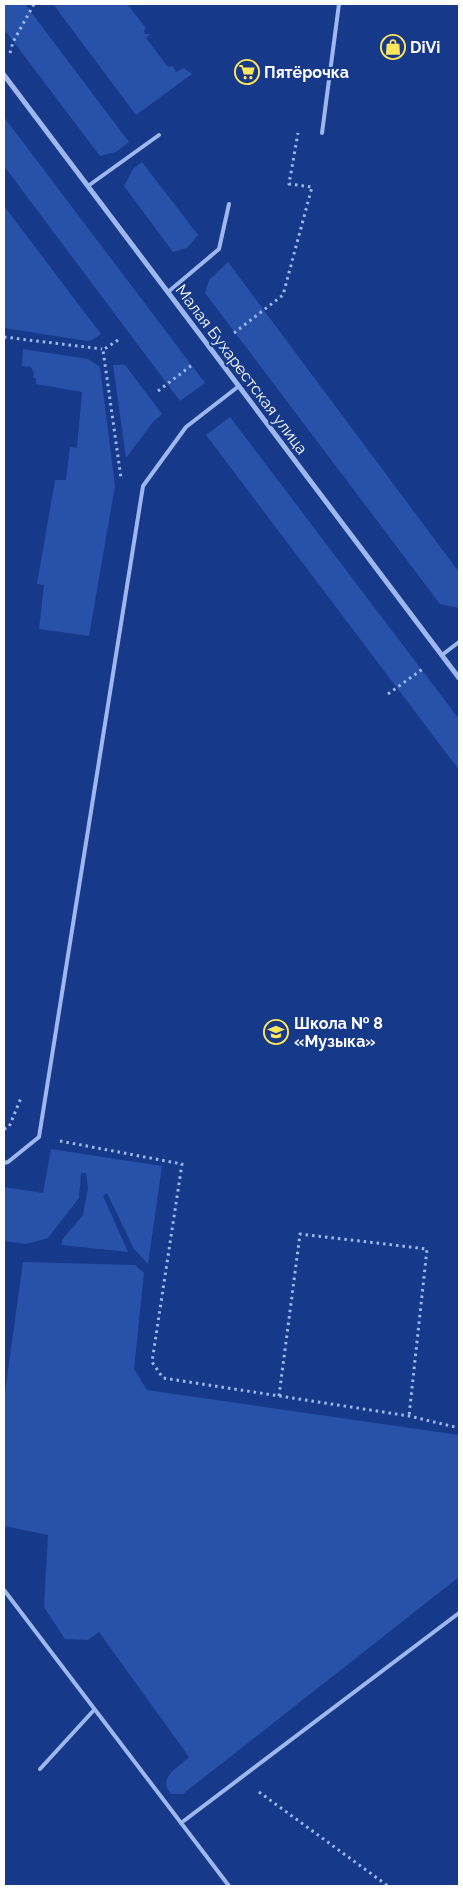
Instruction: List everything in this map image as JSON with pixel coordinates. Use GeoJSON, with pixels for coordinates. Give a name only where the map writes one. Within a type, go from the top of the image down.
{"type":"FeatureCollection","features":[{"type":"Feature","properties":{"kind":"street","name":"Малая Бухарестская улица"},"geometry":{"type":"LineString","coordinates":[[4,74],[459,678]]}},
{"type":"Feature","properties":{"kind":"lane"},"geometry":{"type":"LineString","coordinates":[[322,132],[339,4]]}},
{"type":"Feature","properties":{"kind":"lane"},"geometry":{"type":"LineString","coordinates":[[88,186],[159,135]]}},
{"type":"Feature","properties":{"kind":"lane"},"geometry":{"type":"LineString","coordinates":[[168,292],[219,249],[229,204]]}},
{"type":"Feature","properties":{"kind":"lane"},"geometry":{"type":"LineString","coordinates":[[4,1163],[8,1162],[39,1137],[143,486],[186,427],[239,386]]}},
{"type":"Feature","properties":{"kind":"lane"},"geometry":{"type":"LineString","coordinates":[[442,655],[459,642]]}},
{"type":"Feature","properties":{"kind":"lane"},"geometry":{"type":"LineString","coordinates":[[4,1590],[229,1886]]}},
{"type":"Feature","properties":{"kind":"lane"},"geometry":{"type":"LineString","coordinates":[[181,1823],[459,1613]]}},
{"type":"Feature","properties":{"kind":"lane"},"geometry":{"type":"LineString","coordinates":[[40,1769],[94,1710]]}},
{"type":"Feature","properties":{"kind":"path"},"geometry":{"type":"LineString","coordinates":[[14,42],[34,4]]}},
{"type":"Feature","properties":{"kind":"path"},"geometry":{"type":"LineString","coordinates":[[234,333],[283,295],[312,187],[289,184],[295,153]]}},
{"type":"Feature","properties":{"kind":"path"},"geometry":{"type":"LineString","coordinates":[[4,337],[102,350],[118,340]]}},
{"type":"Feature","properties":{"kind":"path"},"geometry":{"type":"LineString","coordinates":[[102,350],[122,483]]}},
{"type":"Feature","properties":{"kind":"path"},"geometry":{"type":"LineString","coordinates":[[158,391],[192,365]]}},
{"type":"Feature","properties":{"kind":"path"},"geometry":{"type":"LineString","coordinates":[[388,694],[442,655]]}},
{"type":"Feature","properties":{"kind":"path"},"geometry":{"type":"LineString","coordinates":[[4,1129],[9,1127],[22,1097]]}},
{"type":"Feature","properties":{"kind":"path"},"geometry":{"type":"LineString","coordinates":[[73,1144],[182,1164],[152,1362],[163,1378],[409,1416],[459,1428]]}},
{"type":"Feature","properties":{"kind":"path"},"geometry":{"type":"LineString","coordinates":[[279,1396],[300,1234],[427,1248],[409,1416]]}},
{"type":"Feature","properties":{"kind":"path"},"geometry":{"type":"LineString","coordinates":[[245,1776],[256,1790],[388,1886]]}},
{"type":"Feature","properties":{"kind":"shaded area"},"geometry":{"type":"Polygon","coordinates":[[[4,4],[25,4],[129,142],[116,152],[100,156],[4,29],[4,4]]]}},
{"type":"Feature","properties":{"kind":"shaded area"},"geometry":{"type":"Polygon","coordinates":[[[53,4],[127,4],[146,28],[145,34],[151,34],[146,38],[168,67],[173,66],[176,72],[184,68],[192,74],[136,115],[53,4]]]}},
{"type":"Feature","properties":{"kind":"shaded area"},"geometry":{"type":"Polygon","coordinates":[[[4,117],[205,383],[180,401],[4,166],[4,117]]]}},
{"type":"Feature","properties":{"kind":"shaded area"},"geometry":{"type":"Polygon","coordinates":[[[142,162],[198,235],[187,248],[173,252],[124,186],[133,169],[142,162]]]}},
{"type":"Feature","properties":{"kind":"shaded area"},"geometry":{"type":"Polygon","coordinates":[[[4,206],[101,334],[87,341],[4,328],[4,206]]]}},
{"type":"Feature","properties":{"kind":"shaded area"},"geometry":{"type":"Polygon","coordinates":[[[228,262],[459,572],[459,608],[440,604],[205,293],[209,280],[228,262]]]}},
{"type":"Feature","properties":{"kind":"shaded area"},"geometry":{"type":"Polygon","coordinates":[[[23,349],[88,359],[100,367],[115,486],[89,636],[39,629],[44,585],[37,584],[55,480],[66,480],[70,447],[77,448],[82,392],[36,384],[36,378],[33,378],[34,373],[31,367],[22,366],[23,349]]]}},
{"type":"Feature","properties":{"kind":"shaded area"},"geometry":{"type":"Polygon","coordinates":[[[113,365],[125,365],[162,414],[153,422],[126,458],[113,365]]]}},
{"type":"Feature","properties":{"kind":"shaded area"},"geometry":{"type":"Polygon","coordinates":[[[230,417],[459,719],[459,770],[206,435],[230,417]]]}},
{"type":"Feature","properties":{"kind":"shaded area"},"geometry":{"type":"Polygon","coordinates":[[[51,1149],[162,1166],[148,1264],[134,1249],[107,1193],[103,1196],[128,1252],[62,1245],[62,1240],[83,1215],[88,1188],[86,1173],[81,1173],[79,1198],[48,1238],[26,1244],[4,1241],[4,1187],[43,1193],[51,1149]]]}},
{"type":"Feature","properties":{"kind":"shaded area"},"geometry":{"type":"Polygon","coordinates":[[[23,1262],[135,1265],[144,1273],[134,1369],[147,1390],[459,1435],[459,1577],[183,1794],[171,1794],[166,1783],[171,1773],[189,1757],[99,1632],[88,1640],[65,1639],[44,1607],[48,1535],[4,1526],[4,1399],[23,1262]]]}},
{"type":"Feature","properties":{"kind":"place","name":"DiVi"},"geometry":{"type":"Point","coordinates":[393,47]}},
{"type":"Feature","properties":{"kind":"place","name":"Пятёрочка"},"geometry":{"type":"Point","coordinates":[247,72]}},
{"type":"Feature","properties":{"kind":"place","name":"Школа № 8 «Музыка»"},"geometry":{"type":"Point","coordinates":[276,1032]}}]}
